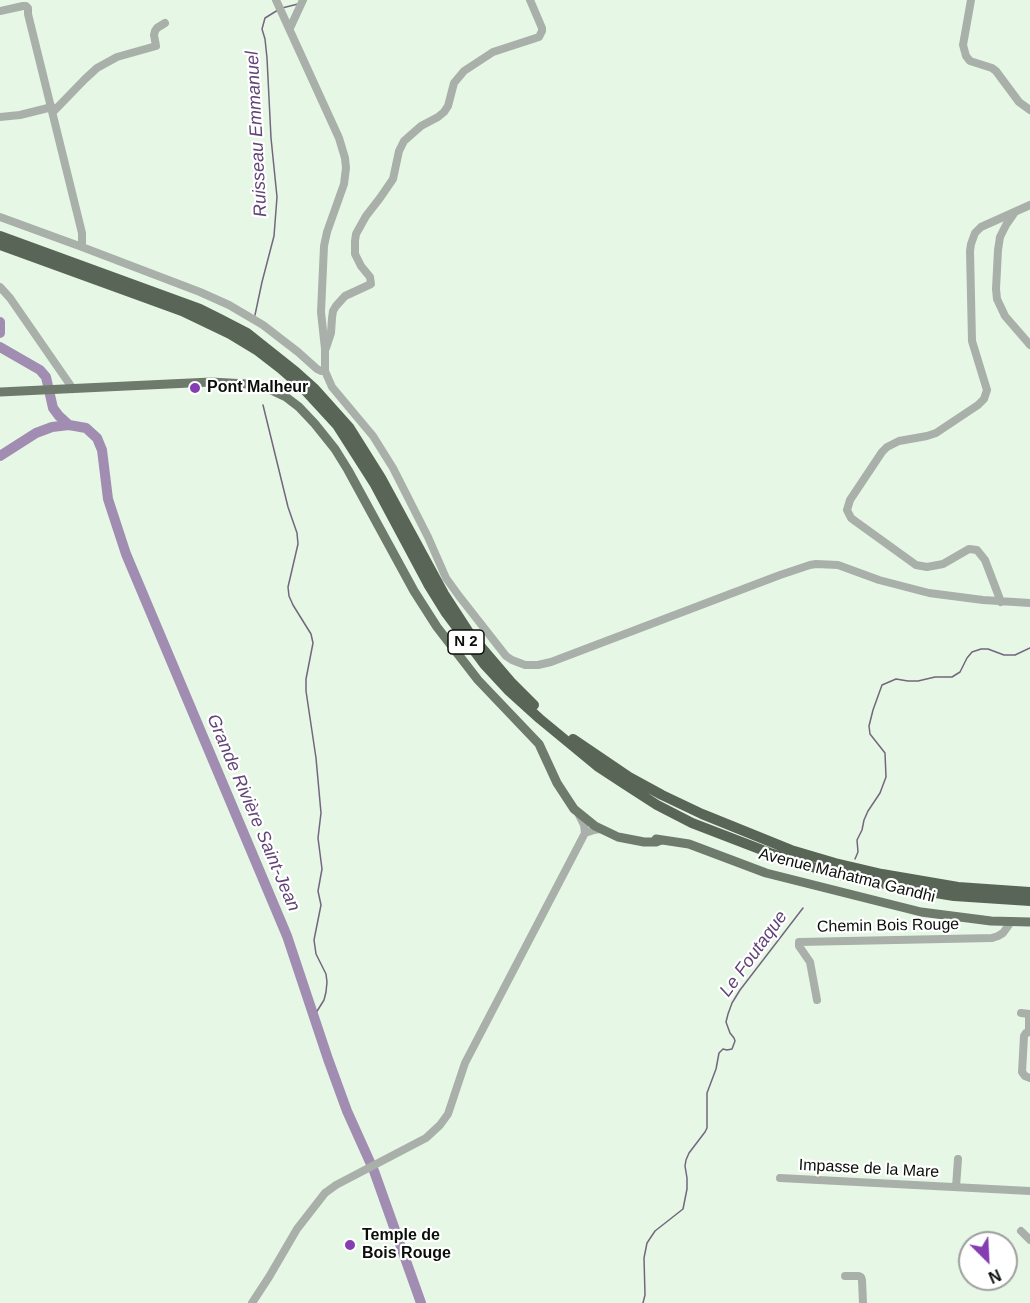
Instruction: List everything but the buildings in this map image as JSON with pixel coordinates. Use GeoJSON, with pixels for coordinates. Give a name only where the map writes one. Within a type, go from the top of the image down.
{"type":"FeatureCollection","features":[{"type":"Feature","properties":{"kind":"highway","name":"N 2"},"geometry":{"type":"LineString","coordinates":[[0,236],[200,309],[248,333],[302,377],[333,407],[349,427],[381,478],[444,594],[470,634],[511,682],[546,716],[575,740],[629,777],[702,814],[790,850],[835,863],[958,887],[1030,890]]}},
{"type":"Feature","properties":{"kind":"highway","name":"N 2"},"geometry":{"type":"LineString","coordinates":[[0,245],[182,311],[230,334],[280,368],[310,395],[337,425],[374,483],[428,584],[451,620],[484,664],[540,719],[597,766],[626,785],[692,823],[770,853],[834,874],[954,896],[1030,901]]}},
{"type":"Feature","properties":{"kind":"main road","name":"Avenue Mahatma Gandhi"},"geometry":{"type":"LineString","coordinates":[[68,389],[230,382],[268,389],[286,397],[299,407],[315,424],[348,470],[397,561],[437,627],[478,680],[540,744],[557,783],[567,799],[583,815],[618,831],[689,844],[766,873],[921,912],[965,919],[1030,922]]}},
{"type":"Feature","properties":{"kind":"main road"},"geometry":{"type":"LineString","coordinates":[[0,392],[68,389]]}},
{"type":"Feature","properties":{"kind":"main road"},"geometry":{"type":"LineString","coordinates":[[583,815],[591,824],[626,836],[646,837]]}},
{"type":"Feature","properties":{"kind":"main road"},"geometry":{"type":"LineString","coordinates":[[585,833],[591,824]]}},
{"type":"Feature","properties":{"kind":"main road","name":"Avenue Mahatma Gandhi"},"geometry":{"type":"LineString","coordinates":[[591,824],[618,837],[644,842],[661,840]]}},
{"type":"Feature","properties":{"kind":"street"},"geometry":{"type":"LineString","coordinates":[[276,0],[339,138],[345,158],[344,184],[324,246],[321,312],[325,371],[332,387],[373,436],[393,468],[446,578],[506,656],[518,663],[531,665],[551,662],[810,565],[838,565],[879,580],[929,593],[1001,602],[1030,603]]}},
{"type":"Feature","properties":{"kind":"street"},"geometry":{"type":"LineString","coordinates":[[290,28],[303,0]]}},
{"type":"Feature","properties":{"kind":"street"},"geometry":{"type":"LineString","coordinates":[[325,349],[329,341],[336,306],[345,296],[371,284],[370,277],[357,259],[356,234],[393,179],[399,151],[404,141],[444,112],[448,106],[454,83],[464,71],[493,52],[539,37],[542,28],[530,0]]}},
{"type":"Feature","properties":{"kind":"street"},"geometry":{"type":"LineString","coordinates":[[971,0],[963,45],[966,56],[970,61],[996,71],[1019,102],[1030,110]]}},
{"type":"Feature","properties":{"kind":"street"},"geometry":{"type":"LineString","coordinates":[[0,11],[23,6],[28,8],[82,233],[82,247]]}},
{"type":"Feature","properties":{"kind":"street"},"geometry":{"type":"LineString","coordinates":[[0,117],[20,116],[53,109],[97,68],[117,57],[156,46],[155,31],[165,24]]}},
{"type":"Feature","properties":{"kind":"street"},"geometry":{"type":"LineString","coordinates":[[1001,602],[985,560],[977,550],[969,549],[944,564],[927,567],[915,565],[851,518],[847,510],[850,500],[887,447],[899,441],[936,433],[984,399],[987,390],[972,341],[971,244],[975,233],[981,227],[1030,205]]}},
{"type":"Feature","properties":{"kind":"street"},"geometry":{"type":"LineString","coordinates":[[1016,211],[1000,237],[997,299],[1005,316],[1030,345]]}},
{"type":"Feature","properties":{"kind":"street"},"geometry":{"type":"LineString","coordinates":[[0,217],[201,292],[229,305],[263,325],[317,369],[325,371]]}},
{"type":"Feature","properties":{"kind":"street"},"geometry":{"type":"LineString","coordinates":[[0,287],[10,298],[68,389]]}},
{"type":"Feature","properties":{"kind":"street"},"geometry":{"type":"LineString","coordinates":[[252,1303],[297,1229],[325,1193],[378,1162],[426,1138],[448,1114],[465,1063],[585,833],[583,815]]}},
{"type":"Feature","properties":{"kind":"street"},"geometry":{"type":"LineString","coordinates":[[585,833],[600,829]]}},
{"type":"Feature","properties":{"kind":"street","name":"Chemin Bois Rouge"},"geometry":{"type":"LineString","coordinates":[[817,1000],[810,962],[799,946],[799,942],[992,938],[1003,933],[1011,922]]}},
{"type":"Feature","properties":{"kind":"street"},"geometry":{"type":"LineString","coordinates":[[1027,1014],[1029,1032],[1024,1036],[1022,1072],[1030,1078]]}},
{"type":"Feature","properties":{"kind":"street","name":"Impasse de la Mare"},"geometry":{"type":"LineString","coordinates":[[956,1187],[958,1159]]}},
{"type":"Feature","properties":{"kind":"street","name":"Impasse de la Mare"},"geometry":{"type":"LineString","coordinates":[[780,1178],[1030,1191]]}},
{"type":"Feature","properties":{"kind":"street"},"geometry":{"type":"LineString","coordinates":[[1021,1231],[1030,1240]]}},
{"type":"Feature","properties":{"kind":"street"},"geometry":{"type":"LineString","coordinates":[[845,1276],[861,1278],[863,1303]]}},
{"type":"Feature","properties":{"kind":"waterway","name":"Ruisseau Emmanuel"},"geometry":{"type":"LineString","coordinates":[[282,8],[298,4]]}},
{"type":"Feature","properties":{"kind":"waterway","name":"Ruisseau Emmanuel"},"geometry":{"type":"LineString","coordinates":[[255,315],[274,236],[277,197],[267,58],[262,29],[265,18],[278,10]]}},
{"type":"Feature","properties":{"kind":"waterway"},"geometry":{"type":"LineString","coordinates":[[0,322],[0,333]]}},
{"type":"Feature","properties":{"kind":"waterway"},"geometry":{"type":"LineString","coordinates":[[0,347],[40,370],[46,377],[53,408],[69,425]]}},
{"type":"Feature","properties":{"kind":"waterway","name":"Ruisseau Emmanuel"},"geometry":{"type":"LineString","coordinates":[[263,405],[288,507],[297,533],[298,544],[288,587],[289,596],[311,634],[313,643],[306,691],[321,813],[318,838],[322,869],[318,891],[321,905],[314,940],[316,954],[326,974],[327,982],[324,1000],[314,1016]]}},
{"type":"Feature","properties":{"kind":"waterway","name":"Grande Rivière Saint-Jean"},"geometry":{"type":"LineString","coordinates":[[0,456],[36,433],[52,427],[69,425],[86,428],[97,438],[102,450],[108,499],[126,554],[287,936],[328,1059],[347,1111],[374,1171],[421,1303]]}},
{"type":"Feature","properties":{"kind":"waterway","name":"Le Foutaque"},"geometry":{"type":"LineString","coordinates":[[855,859],[858,852],[857,840],[864,820],[880,793],[886,777],[885,753],[870,734],[869,726],[882,685],[896,679],[918,681],[935,677],[952,677],[960,672],[972,652],[981,649],[1004,655],[1015,655],[1030,648]]}},
{"type":"Feature","properties":{"kind":"waterway","name":"Le Foutaque"},"geometry":{"type":"LineString","coordinates":[[643,1303],[645,1295],[644,1258],[647,1243],[655,1231],[683,1209],[687,1189],[686,1160],[707,1128],[707,1093],[719,1053],[723,1049],[732,1049],[735,1041],[726,1022],[732,1003],[803,908]]}},
{"type":"Feature","properties":{"kind":"place","name":"Pont Malheur"},"geometry":{"type":"Point","coordinates":[195,388]}},
{"type":"Feature","properties":{"kind":"place","name":"Temple de Bois Rouge"},"geometry":{"type":"Point","coordinates":[350,1245]}}]}
